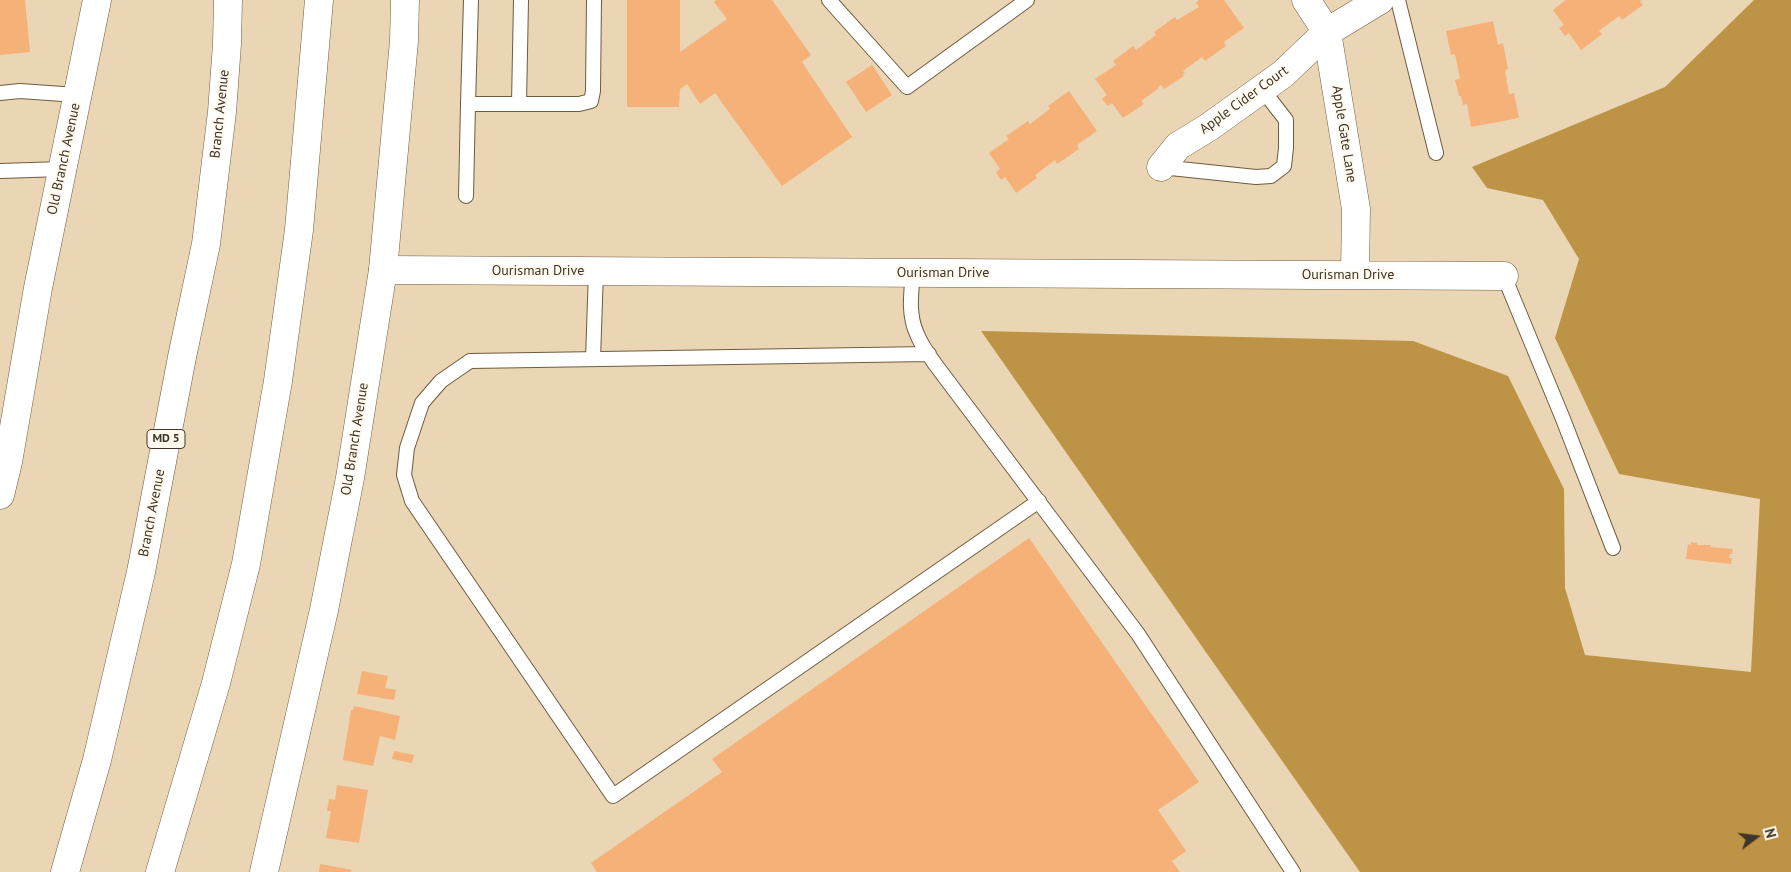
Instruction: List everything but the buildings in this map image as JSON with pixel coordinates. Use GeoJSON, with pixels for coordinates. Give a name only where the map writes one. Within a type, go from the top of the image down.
{"type":"FeatureCollection","features":[{"type":"Feature","properties":{"kind":"main road","name":"Old Branch Avenue"},"geometry":{"type":"LineString","coordinates":[[0,495],[4,461],[97,0]]}},
{"type":"Feature","properties":{"kind":"main road","name":"Branch Avenue"},"geometry":{"type":"LineString","coordinates":[[65,872],[97,760],[141,572],[206,244],[222,112],[228,0]]}},
{"type":"Feature","properties":{"kind":"main road"},"geometry":{"type":"LineString","coordinates":[[160,872],[216,683],[246,564],[278,382],[299,230],[319,0]]}},
{"type":"Feature","properties":{"kind":"main road","name":"Old Branch Avenue"},"geometry":{"type":"LineString","coordinates":[[264,872],[326,601],[350,478],[383,270],[404,41],[404,0]]}},
{"type":"Feature","properties":{"kind":"main road","name":"Apple Gate Lane"},"geometry":{"type":"LineString","coordinates":[[1306,0],[1327,32],[1356,209],[1356,275]]}},
{"type":"Feature","properties":{"kind":"main road","name":"Apple Cider Court"},"geometry":{"type":"LineString","coordinates":[[1161,167],[1178,146],[1209,127],[1283,74],[1327,32],[1380,0]]}},
{"type":"Feature","properties":{"kind":"main road","name":"Ourisman Drive"},"geometry":{"type":"LineString","coordinates":[[383,270],[1504,276]]}},
{"type":"Feature","properties":{"kind":"lane"},"geometry":{"type":"LineString","coordinates":[[466,196],[471,0]]}},
{"type":"Feature","properties":{"kind":"lane"},"geometry":{"type":"LineString","coordinates":[[519,104],[521,0]]}},
{"type":"Feature","properties":{"kind":"lane"},"geometry":{"type":"LineString","coordinates":[[468,104],[580,104],[591,101],[593,91],[594,0]]}},
{"type":"Feature","properties":{"kind":"lane"},"geometry":{"type":"LineString","coordinates":[[829,0],[908,87],[1027,0]]}},
{"type":"Feature","properties":{"kind":"lane"},"geometry":{"type":"LineString","coordinates":[[1398,0],[1436,153]]}},
{"type":"Feature","properties":{"kind":"lane"},"geometry":{"type":"LineString","coordinates":[[1161,167],[1256,177],[1270,176],[1284,166],[1286,120],[1262,89]]}},
{"type":"Feature","properties":{"kind":"lane"},"geometry":{"type":"LineString","coordinates":[[0,93],[20,91],[77,95]]}},
{"type":"Feature","properties":{"kind":"lane"},"geometry":{"type":"LineString","coordinates":[[0,171],[62,169]]}},
{"type":"Feature","properties":{"kind":"lane"},"geometry":{"type":"LineString","coordinates":[[593,359],[596,271]]}},
{"type":"Feature","properties":{"kind":"lane"},"geometry":{"type":"LineString","coordinates":[[913,273],[910,297],[911,319],[917,336],[1138,634],[1293,872]]}},
{"type":"Feature","properties":{"kind":"lane"},"geometry":{"type":"LineString","coordinates":[[1504,276],[1563,419],[1613,548]]}},
{"type":"Feature","properties":{"kind":"lane"},"geometry":{"type":"LineString","coordinates":[[929,354],[470,361],[441,381],[422,403],[407,448],[404,475],[412,501],[613,796],[1039,501]]}},
{"type":"Feature","properties":{"kind":"shaded area"},"geometry":{"type":"Polygon","coordinates":[[[1754,0],[1791,0],[1791,872],[1360,872],[981,331],[1413,341],[1508,376],[1564,489],[1565,588],[1585,655],[1751,672],[1760,499],[1619,474],[1555,338],[1579,259],[1543,200],[1487,188],[1472,167],[1665,87],[1754,0]]]}}]}
